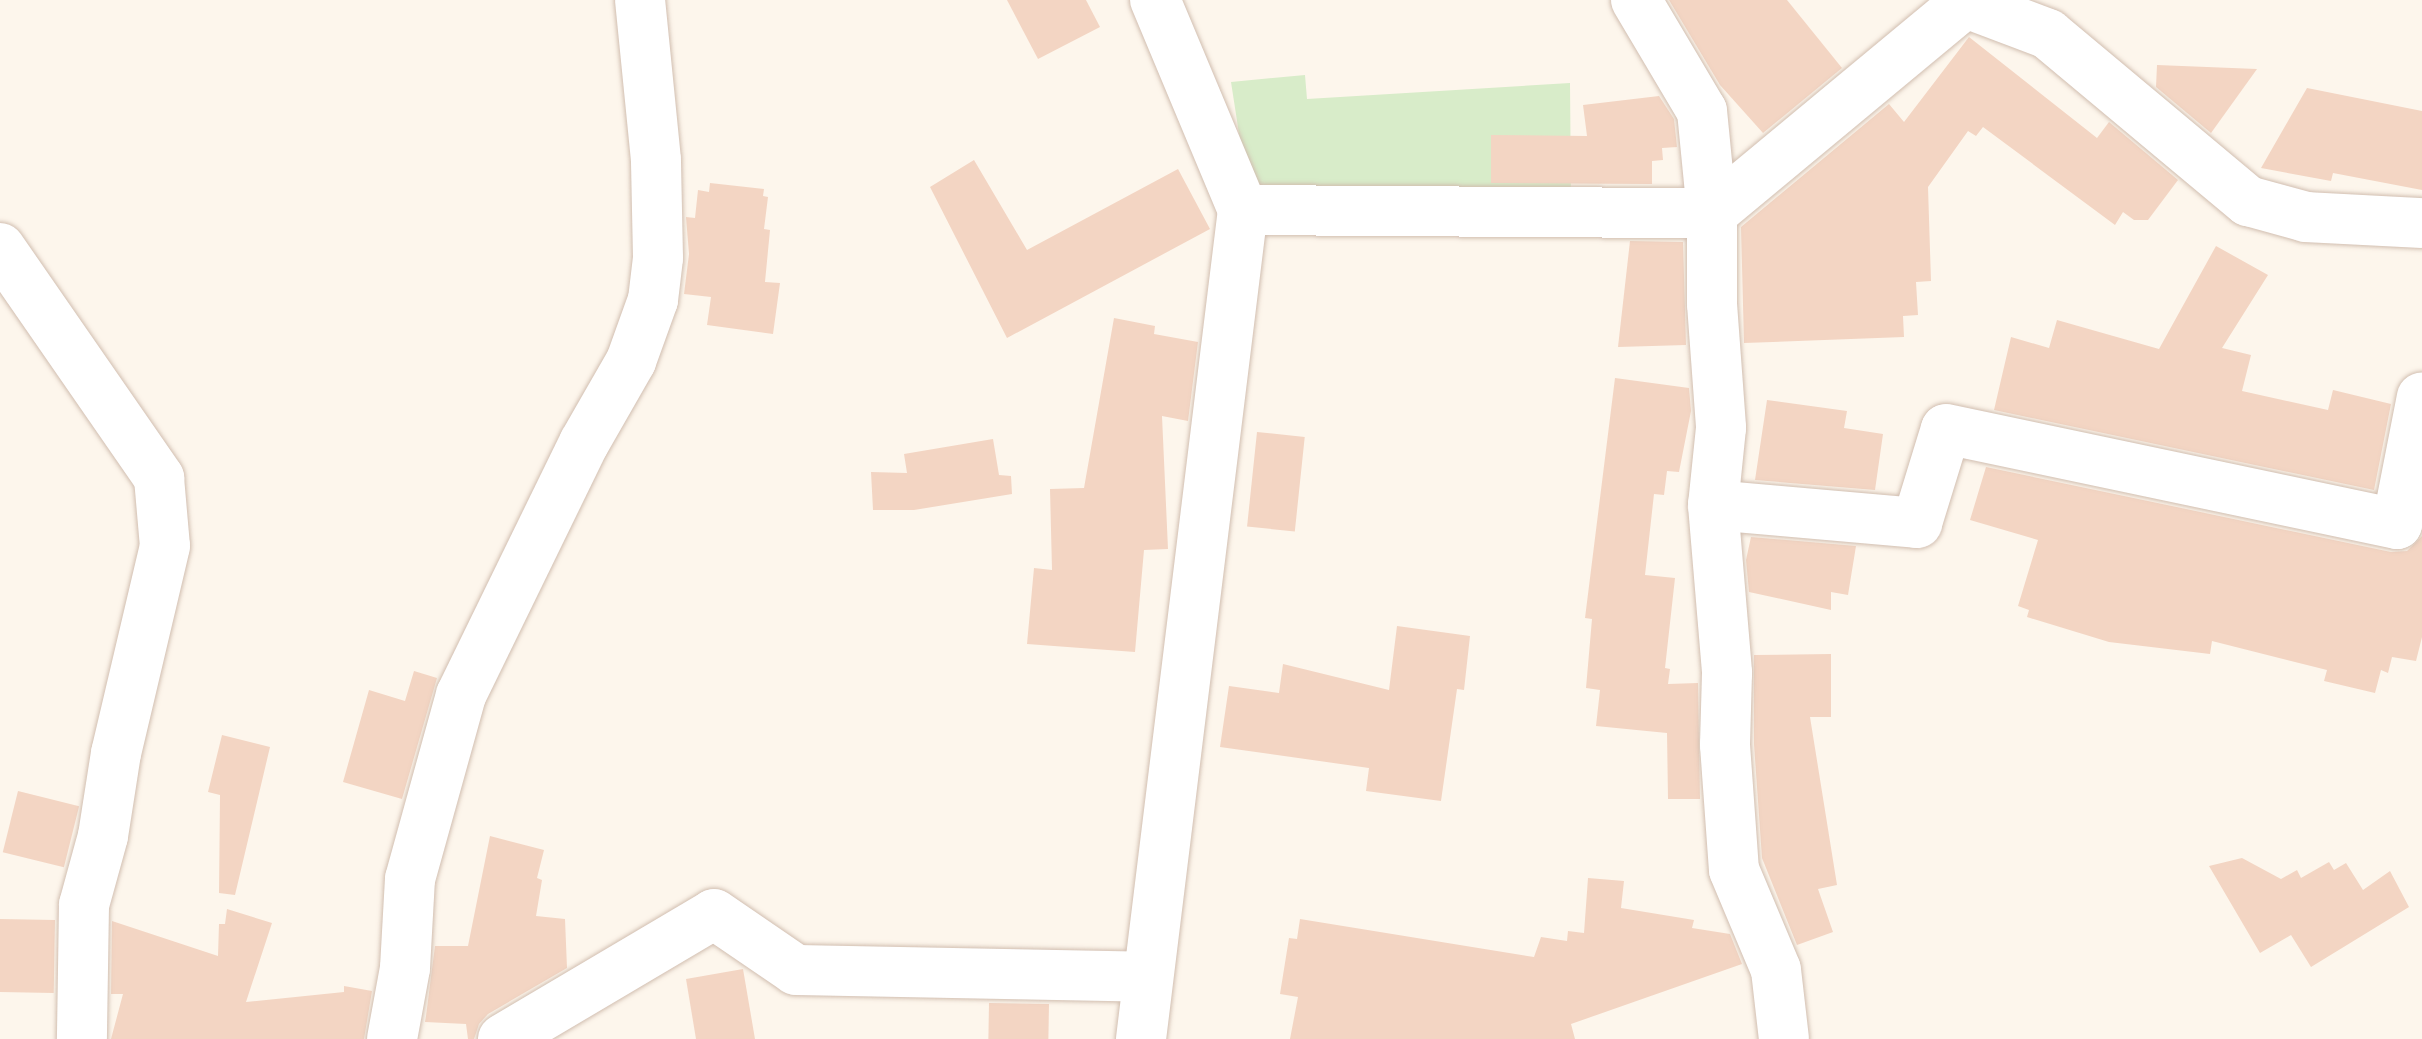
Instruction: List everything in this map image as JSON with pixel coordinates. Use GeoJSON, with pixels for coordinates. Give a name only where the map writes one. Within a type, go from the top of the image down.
{"type":"FeatureCollection","features":[{"type":"Feature","properties":{"kind":"street"},"geometry":{"type":"LineString","coordinates":[[392,1039],[405,968],[410,879],[461,695],[584,443],[631,361],[652,300],[658,258],[656,160],[640,0]]}},
{"type":"Feature","properties":{"kind":"street"},"geometry":{"type":"LineString","coordinates":[[1141,1039],[1243,210],[1154,0]]}},
{"type":"Feature","properties":{"kind":"street"},"geometry":{"type":"LineString","coordinates":[[1636,0],[1702,112],[1712,213],[1712,304],[1721,428],[1713,505],[1727,673],[1725,745],[1734,870],[1776,970],[1784,1039]]}},
{"type":"Feature","properties":{"kind":"street"},"geometry":{"type":"LineString","coordinates":[[1243,210],[1712,213],[1967,1],[2048,34],[2248,202],[2306,218],[2422,223]]}},
{"type":"Feature","properties":{"kind":"street"},"geometry":{"type":"LineString","coordinates":[[0,248],[158,478],[160,495],[165,546],[116,752],[104,836],[84,905],[82,1039]]}},
{"type":"Feature","properties":{"kind":"street"},"geometry":{"type":"LineString","coordinates":[[1713,505],[1917,523],[1946,429],[2397,524],[2422,397]]}},
{"type":"Feature","properties":{"kind":"street"},"geometry":{"type":"LineString","coordinates":[[502,1039],[714,914],[796,970],[1148,977]]}},
{"type":"Feature","properties":{"kind":"green space"},"geometry":{"type":"Polygon","coordinates":[[[1305,75],[1307,99],[1570,83],[1571,200],[1275,198],[1246,179],[1231,82],[1305,75]]]}},
{"type":"Feature","properties":{"kind":"building"},"geometry":{"type":"Polygon","coordinates":[[[1007,0],[1086,0],[1100,27],[1038,59],[1007,0]]]}},
{"type":"Feature","properties":{"kind":"building"},"geometry":{"type":"Polygon","coordinates":[[[1669,0],[1787,0],[1842,68],[1763,133],[1720,85],[1669,0]]]}},
{"type":"Feature","properties":{"kind":"building"},"geometry":{"type":"Polygon","coordinates":[[[1969,37],[2097,138],[2109,122],[2178,180],[2148,220],[2134,220],[2123,212],[2115,225],[1983,127],[1976,136],[1968,131],[1928,187],[1931,281],[1916,282],[1918,315],[1903,316],[1904,337],[1744,343],[1741,227],[1889,104],[1904,122],[1969,37]]]}},
{"type":"Feature","properties":{"kind":"building"},"geometry":{"type":"Polygon","coordinates":[[[2157,65],[2257,69],[2211,133],[2156,87],[2157,65]]]}},
{"type":"Feature","properties":{"kind":"building"},"geometry":{"type":"Polygon","coordinates":[[[2307,88],[2422,111],[2422,190],[2333,173],[2331,181],[2261,168],[2307,88]]]}},
{"type":"Feature","properties":{"kind":"building"},"geometry":{"type":"Polygon","coordinates":[[[1659,96],[1674,119],[1677,147],[1662,148],[1663,160],[1652,161],[1652,184],[1491,183],[1491,135],[1587,136],[1583,105],[1659,96]]]}},
{"type":"Feature","properties":{"kind":"building"},"geometry":{"type":"Polygon","coordinates":[[[974,160],[1027,250],[1178,169],[1210,229],[1007,338],[930,187],[974,160]]]}},
{"type":"Feature","properties":{"kind":"building"},"geometry":{"type":"Polygon","coordinates":[[[710,183],[764,189],[763,196],[768,197],[764,229],[770,230],[765,282],[780,283],[773,334],[707,325],[711,297],[684,294],[689,254],[686,217],[695,218],[698,190],[709,192],[710,183]]]}},
{"type":"Feature","properties":{"kind":"building"},"geometry":{"type":"Polygon","coordinates":[[[1630,241],[1683,242],[1686,345],[1618,347],[1630,241]]]}},
{"type":"Feature","properties":{"kind":"building"},"geometry":{"type":"Polygon","coordinates":[[[2216,246],[2268,275],[2222,348],[2251,355],[2242,391],[2328,410],[2333,390],[2391,404],[2374,490],[1994,410],[2011,337],[2049,348],[2057,320],[2159,349],[2216,246]]]}},
{"type":"Feature","properties":{"kind":"building"},"geometry":{"type":"Polygon","coordinates":[[[1114,318],[1155,326],[1154,334],[1198,342],[1188,421],[1162,416],[1168,549],[1144,550],[1135,652],[1027,644],[1034,568],[1052,570],[1050,489],[1084,488],[1114,318]]]}},
{"type":"Feature","properties":{"kind":"building"},"geometry":{"type":"Polygon","coordinates":[[[1615,378],[1689,388],[1691,411],[1679,472],[1667,471],[1664,495],[1654,494],[1645,575],[1675,578],[1665,668],[1670,669],[1668,684],[1698,683],[1700,799],[1668,799],[1667,733],[1596,726],[1600,690],[1586,688],[1592,619],[1585,618],[1615,378]]]}},
{"type":"Feature","properties":{"kind":"building"},"geometry":{"type":"Polygon","coordinates":[[[1767,400],[1847,411],[1844,428],[1883,434],[1875,490],[1755,480],[1767,400]]]}},
{"type":"Feature","properties":{"kind":"building"},"geometry":{"type":"Polygon","coordinates":[[[1257,432],[1305,437],[1295,531],[1247,526],[1257,432]]]}},
{"type":"Feature","properties":{"kind":"building"},"geometry":{"type":"Polygon","coordinates":[[[993,439],[999,475],[1011,476],[1012,494],[914,510],[873,510],[871,472],[907,473],[904,454],[993,439]]]}},
{"type":"Feature","properties":{"kind":"building"},"geometry":{"type":"Polygon","coordinates":[[[1986,467],[2391,552],[2407,551],[2422,536],[2422,637],[2416,661],[2392,657],[2388,673],[2381,670],[2375,693],[2324,681],[2327,670],[2212,641],[2210,654],[2109,642],[2027,617],[2029,610],[2018,606],[2038,540],[1970,520],[1986,467]]]}},
{"type":"Feature","properties":{"kind":"building"},"geometry":{"type":"Polygon","coordinates":[[[1751,537],[1856,546],[1848,595],[1831,592],[1831,610],[1749,592],[1746,560],[1751,537]]]}},
{"type":"Feature","properties":{"kind":"building"},"geometry":{"type":"Polygon","coordinates":[[[1397,626],[1470,636],[1464,690],[1457,689],[1441,801],[1366,791],[1369,768],[1220,747],[1229,686],[1279,693],[1283,664],[1389,690],[1397,626]]]}},
{"type":"Feature","properties":{"kind":"building"},"geometry":{"type":"Polygon","coordinates":[[[1831,654],[1831,717],[1810,717],[1837,885],[1818,889],[1833,932],[1797,945],[1762,858],[1754,744],[1754,655],[1831,654]]]}},
{"type":"Feature","properties":{"kind":"building"},"geometry":{"type":"Polygon","coordinates":[[[414,671],[437,678],[402,799],[343,782],[369,690],[405,701],[414,671]]]}},
{"type":"Feature","properties":{"kind":"building"},"geometry":{"type":"Polygon","coordinates":[[[222,735],[270,747],[235,895],[219,893],[220,795],[208,792],[222,735]]]}},
{"type":"Feature","properties":{"kind":"building"},"geometry":{"type":"Polygon","coordinates":[[[18,791],[79,806],[64,867],[3,852],[18,791]]]}},
{"type":"Feature","properties":{"kind":"building"},"geometry":{"type":"Polygon","coordinates":[[[490,836],[544,850],[537,878],[542,880],[536,916],[565,919],[567,968],[488,1014],[474,1039],[468,1039],[466,1024],[425,1022],[435,946],[468,946],[490,836]]]}},
{"type":"Feature","properties":{"kind":"building"},"geometry":{"type":"Polygon","coordinates":[[[2242,858],[2281,879],[2297,870],[2301,878],[2329,862],[2334,870],[2346,863],[2363,890],[2390,871],[2409,907],[2311,967],[2291,935],[2260,953],[2209,866],[2242,858]]]}},
{"type":"Feature","properties":{"kind":"building"},"geometry":{"type":"Polygon","coordinates":[[[1588,878],[1624,881],[1621,908],[1694,920],[1692,928],[1730,934],[1742,964],[1571,1024],[1575,1039],[1290,1039],[1298,997],[1280,994],[1289,938],[1297,939],[1300,919],[1534,957],[1541,937],[1567,941],[1568,931],[1584,933],[1588,878]]]}},
{"type":"Feature","properties":{"kind":"building"},"geometry":{"type":"Polygon","coordinates":[[[227,909],[272,923],[246,1002],[344,992],[344,986],[372,991],[364,1039],[111,1039],[123,994],[111,994],[112,921],[218,956],[219,924],[225,924],[227,909]]]}},
{"type":"Feature","properties":{"kind":"building"},"geometry":{"type":"Polygon","coordinates":[[[0,919],[55,920],[54,993],[0,992],[0,919]]]}},
{"type":"Feature","properties":{"kind":"building"},"geometry":{"type":"Polygon","coordinates":[[[743,969],[755,1039],[696,1039],[686,979],[743,969]]]}},
{"type":"Feature","properties":{"kind":"building"},"geometry":{"type":"Polygon","coordinates":[[[989,1003],[1049,1004],[1048,1039],[988,1039],[989,1003]]]}}]}
